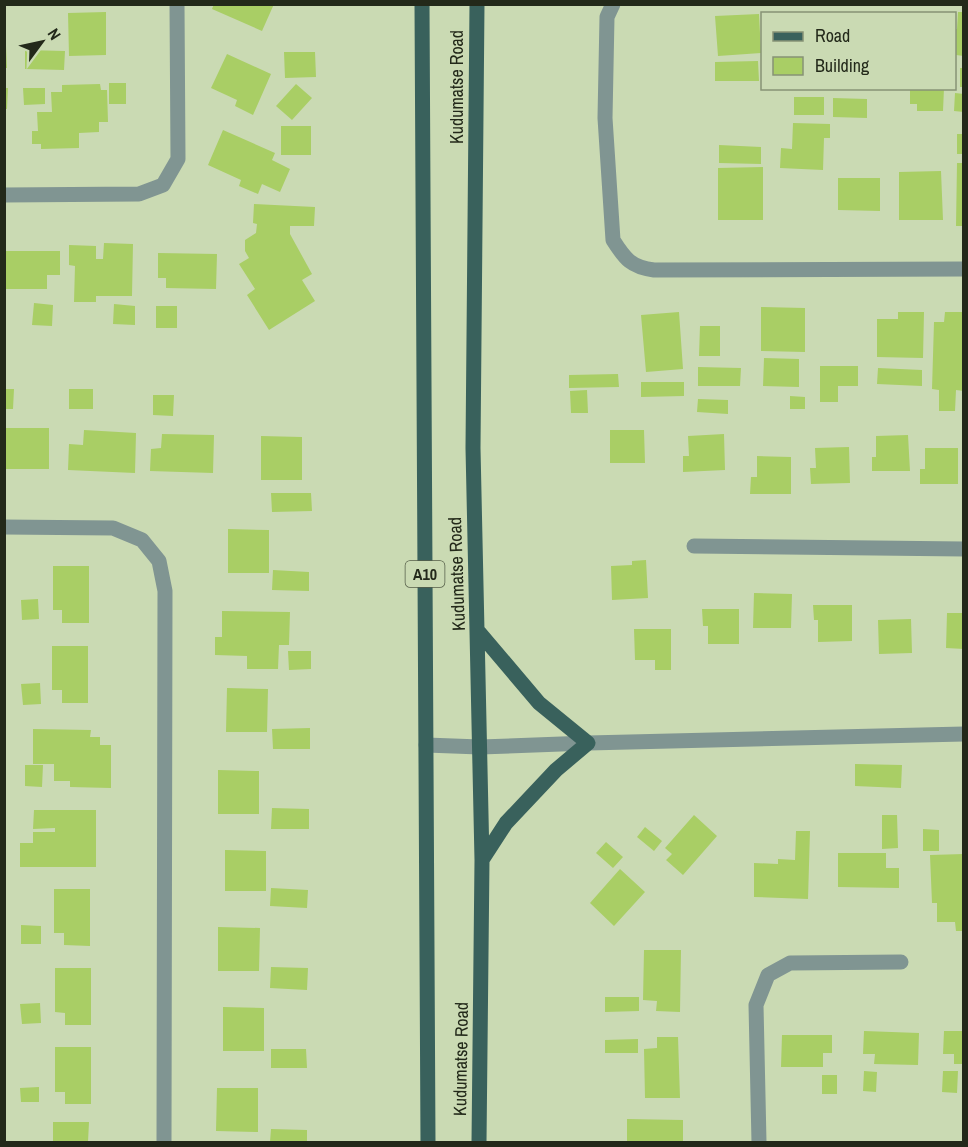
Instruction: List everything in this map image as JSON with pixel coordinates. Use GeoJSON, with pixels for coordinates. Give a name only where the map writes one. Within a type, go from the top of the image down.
{"type":"FeatureCollection","features":[{"type":"Feature","properties":{"kind":"main road","name":"Kudumatse Road"},"geometry":{"type":"LineString","coordinates":[[422,4],[428,1143]]}},
{"type":"Feature","properties":{"kind":"main road","name":"Kudumatse Road"},"geometry":{"type":"LineString","coordinates":[[477,4],[473,448],[482,860],[479,1143]]}},
{"type":"Feature","properties":{"kind":"main road"},"geometry":{"type":"LineString","coordinates":[[478,631],[539,703],[588,743],[556,770],[506,823],[482,860]]}},
{"type":"Feature","properties":{"kind":"street"},"geometry":{"type":"LineString","coordinates":[[4,195],[139,194],[163,185],[178,159],[177,4]]}},
{"type":"Feature","properties":{"kind":"street"},"geometry":{"type":"LineString","coordinates":[[613,4],[607,17],[605,118],[613,240],[623,255],[637,268],[654,270],[963,268]]}},
{"type":"Feature","properties":{"kind":"street"},"geometry":{"type":"LineString","coordinates":[[4,527],[113,528],[142,540],[159,561],[165,591],[164,1143]]}},
{"type":"Feature","properties":{"kind":"street"},"geometry":{"type":"LineString","coordinates":[[694,546],[963,549]]}},
{"type":"Feature","properties":{"kind":"street"},"geometry":{"type":"LineString","coordinates":[[426,745],[480,747],[963,734]]}},
{"type":"Feature","properties":{"kind":"street"},"geometry":{"type":"LineString","coordinates":[[759,1143],[756,1005],[768,975],[790,963],[901,962]]}},
{"type":"Feature","properties":{"kind":"building"},"geometry":{"type":"Polygon","coordinates":[[[214,4],[274,4],[262,31],[212,9],[214,4]]]}},
{"type":"Feature","properties":{"kind":"building"},"geometry":{"type":"Polygon","coordinates":[[[106,12],[106,55],[69,56],[68,13],[106,12]]]}},
{"type":"Feature","properties":{"kind":"building"},"geometry":{"type":"Polygon","coordinates":[[[958,12],[964,12],[964,56],[956,55],[958,12]]]}},
{"type":"Feature","properties":{"kind":"building"},"geometry":{"type":"Polygon","coordinates":[[[759,14],[761,53],[718,56],[715,16],[759,14]]]}},
{"type":"Feature","properties":{"kind":"building"},"geometry":{"type":"Polygon","coordinates":[[[4,46],[6,46],[7,68],[4,68],[4,46]]]}},
{"type":"Feature","properties":{"kind":"building"},"geometry":{"type":"Polygon","coordinates":[[[25,50],[65,51],[64,70],[25,69],[25,50]]]}},
{"type":"Feature","properties":{"kind":"building"},"geometry":{"type":"Polygon","coordinates":[[[284,52],[315,52],[316,77],[285,78],[284,52]]]}},
{"type":"Feature","properties":{"kind":"building"},"geometry":{"type":"Polygon","coordinates":[[[227,54],[271,74],[253,115],[235,106],[237,100],[211,88],[227,54]]]}},
{"type":"Feature","properties":{"kind":"building"},"geometry":{"type":"Polygon","coordinates":[[[758,61],[759,81],[715,81],[715,62],[758,61]]]}},
{"type":"Feature","properties":{"kind":"building"},"geometry":{"type":"Polygon","coordinates":[[[960,68],[964,68],[964,87],[960,87],[960,68]]]}},
{"type":"Feature","properties":{"kind":"building"},"geometry":{"type":"Polygon","coordinates":[[[109,83],[126,83],[126,104],[109,104],[109,83]]]}},
{"type":"Feature","properties":{"kind":"building"},"geometry":{"type":"Polygon","coordinates":[[[100,84],[101,90],[107,90],[108,122],[99,122],[99,132],[79,133],[79,148],[41,149],[41,144],[32,144],[32,131],[38,131],[37,112],[52,112],[51,92],[62,92],[62,85],[100,84]]]}},
{"type":"Feature","properties":{"kind":"building"},"geometry":{"type":"Polygon","coordinates":[[[296,84],[312,98],[292,120],[276,106],[296,84]]]}},
{"type":"Feature","properties":{"kind":"building"},"geometry":{"type":"Polygon","coordinates":[[[4,88],[8,88],[7,109],[4,109],[4,88]]]}},
{"type":"Feature","properties":{"kind":"building"},"geometry":{"type":"Polygon","coordinates":[[[23,88],[45,88],[45,104],[24,105],[23,88]]]}},
{"type":"Feature","properties":{"kind":"building"},"geometry":{"type":"Polygon","coordinates":[[[910,90],[944,90],[943,111],[917,111],[917,104],[910,104],[910,90]]]}},
{"type":"Feature","properties":{"kind":"building"},"geometry":{"type":"Polygon","coordinates":[[[955,93],[964,94],[964,112],[954,111],[955,93]]]}},
{"type":"Feature","properties":{"kind":"building"},"geometry":{"type":"Polygon","coordinates":[[[794,97],[824,97],[824,115],[794,115],[794,97]]]}},
{"type":"Feature","properties":{"kind":"building"},"geometry":{"type":"Polygon","coordinates":[[[833,98],[867,99],[867,118],[833,117],[833,98]]]}},
{"type":"Feature","properties":{"kind":"building"},"geometry":{"type":"Polygon","coordinates":[[[793,123],[830,124],[830,138],[824,138],[823,170],[780,168],[781,148],[792,149],[793,123]]]}},
{"type":"Feature","properties":{"kind":"building"},"geometry":{"type":"Polygon","coordinates":[[[281,126],[311,126],[311,155],[281,155],[281,126]]]}},
{"type":"Feature","properties":{"kind":"building"},"geometry":{"type":"Polygon","coordinates":[[[223,130],[275,153],[272,160],[290,169],[280,192],[262,184],[258,194],[239,186],[241,180],[208,165],[223,130]]]}},
{"type":"Feature","properties":{"kind":"building"},"geometry":{"type":"Polygon","coordinates":[[[957,134],[964,134],[964,154],[957,154],[957,134]]]}},
{"type":"Feature","properties":{"kind":"building"},"geometry":{"type":"Polygon","coordinates":[[[719,145],[761,147],[761,164],[719,163],[719,145]]]}},
{"type":"Feature","properties":{"kind":"building"},"geometry":{"type":"Polygon","coordinates":[[[957,163],[964,163],[964,226],[956,226],[957,163]]]}},
{"type":"Feature","properties":{"kind":"building"},"geometry":{"type":"Polygon","coordinates":[[[763,167],[763,220],[718,220],[718,168],[763,167]]]}},
{"type":"Feature","properties":{"kind":"building"},"geometry":{"type":"Polygon","coordinates":[[[941,171],[943,220],[899,220],[899,172],[941,171]]]}},
{"type":"Feature","properties":{"kind":"building"},"geometry":{"type":"Polygon","coordinates":[[[838,178],[880,178],[880,211],[838,210],[838,178]]]}},
{"type":"Feature","properties":{"kind":"building"},"geometry":{"type":"Polygon","coordinates":[[[254,204],[315,207],[314,226],[290,226],[290,234],[312,274],[302,280],[315,301],[269,330],[247,295],[255,289],[239,264],[249,258],[245,251],[245,240],[256,233],[257,224],[253,223],[254,204]]]}},
{"type":"Feature","properties":{"kind":"building"},"geometry":{"type":"Polygon","coordinates":[[[104,243],[133,244],[132,296],[96,296],[96,302],[74,302],[75,266],[69,265],[69,245],[96,246],[96,259],[103,259],[104,243]]]}},
{"type":"Feature","properties":{"kind":"building"},"geometry":{"type":"Polygon","coordinates":[[[4,251],[60,251],[60,275],[47,275],[47,289],[4,289],[4,251]]]}},
{"type":"Feature","properties":{"kind":"building"},"geometry":{"type":"Polygon","coordinates":[[[158,253],[217,254],[216,289],[166,288],[166,278],[158,278],[158,253]]]}},
{"type":"Feature","properties":{"kind":"building"},"geometry":{"type":"Polygon","coordinates":[[[34,303],[53,305],[52,326],[32,325],[34,303]]]}},
{"type":"Feature","properties":{"kind":"building"},"geometry":{"type":"Polygon","coordinates":[[[114,304],[135,306],[135,325],[113,324],[114,304]]]}},
{"type":"Feature","properties":{"kind":"building"},"geometry":{"type":"Polygon","coordinates":[[[156,306],[177,306],[177,328],[156,328],[156,306]]]}},
{"type":"Feature","properties":{"kind":"building"},"geometry":{"type":"Polygon","coordinates":[[[761,307],[805,308],[805,352],[761,351],[761,307]]]}},
{"type":"Feature","properties":{"kind":"building"},"geometry":{"type":"Polygon","coordinates":[[[679,312],[683,369],[646,372],[641,315],[679,312]]]}},
{"type":"Feature","properties":{"kind":"building"},"geometry":{"type":"Polygon","coordinates":[[[898,312],[924,312],[923,358],[877,357],[877,319],[898,319],[898,312]]]}},
{"type":"Feature","properties":{"kind":"building"},"geometry":{"type":"Polygon","coordinates":[[[945,312],[964,312],[964,391],[956,390],[955,411],[939,411],[939,390],[932,389],[934,322],[944,322],[945,312]]]}},
{"type":"Feature","properties":{"kind":"building"},"geometry":{"type":"Polygon","coordinates":[[[700,326],[720,326],[720,356],[699,356],[700,326]]]}},
{"type":"Feature","properties":{"kind":"building"},"geometry":{"type":"Polygon","coordinates":[[[764,358],[799,359],[799,387],[763,386],[764,358]]]}},
{"type":"Feature","properties":{"kind":"building"},"geometry":{"type":"Polygon","coordinates":[[[820,366],[858,366],[858,386],[838,386],[838,402],[820,402],[820,366]]]}},
{"type":"Feature","properties":{"kind":"building"},"geometry":{"type":"Polygon","coordinates":[[[698,367],[741,368],[740,386],[698,386],[698,367]]]}},
{"type":"Feature","properties":{"kind":"building"},"geometry":{"type":"Polygon","coordinates":[[[878,368],[922,370],[922,386],[877,384],[878,368]]]}},
{"type":"Feature","properties":{"kind":"building"},"geometry":{"type":"Polygon","coordinates":[[[618,374],[619,387],[569,388],[569,375],[618,374]]]}},
{"type":"Feature","properties":{"kind":"building"},"geometry":{"type":"Polygon","coordinates":[[[641,382],[684,382],[684,396],[641,397],[641,382]]]}},
{"type":"Feature","properties":{"kind":"building"},"geometry":{"type":"Polygon","coordinates":[[[4,389],[14,389],[13,409],[4,409],[4,389]]]}},
{"type":"Feature","properties":{"kind":"building"},"geometry":{"type":"Polygon","coordinates":[[[69,389],[93,389],[93,409],[69,409],[69,389]]]}},
{"type":"Feature","properties":{"kind":"building"},"geometry":{"type":"Polygon","coordinates":[[[587,390],[588,413],[571,413],[570,391],[587,390]]]}},
{"type":"Feature","properties":{"kind":"building"},"geometry":{"type":"Polygon","coordinates":[[[153,395],[174,395],[173,416],[153,415],[153,395]]]}},
{"type":"Feature","properties":{"kind":"building"},"geometry":{"type":"Polygon","coordinates":[[[790,396],[805,397],[805,409],[790,409],[790,396]]]}},
{"type":"Feature","properties":{"kind":"building"},"geometry":{"type":"Polygon","coordinates":[[[698,399],[728,400],[728,414],[697,412],[698,399]]]}},
{"type":"Feature","properties":{"kind":"building"},"geometry":{"type":"Polygon","coordinates":[[[5,428],[49,428],[49,469],[5,469],[5,428]]]}},
{"type":"Feature","properties":{"kind":"building"},"geometry":{"type":"Polygon","coordinates":[[[84,430],[136,433],[135,473],[68,470],[69,444],[83,445],[84,430]]]}},
{"type":"Feature","properties":{"kind":"building"},"geometry":{"type":"Polygon","coordinates":[[[610,430],[644,430],[645,463],[610,463],[610,430]]]}},
{"type":"Feature","properties":{"kind":"building"},"geometry":{"type":"Polygon","coordinates":[[[162,434],[214,435],[213,473],[150,471],[151,449],[161,448],[162,434]]]}},
{"type":"Feature","properties":{"kind":"building"},"geometry":{"type":"Polygon","coordinates":[[[724,434],[725,470],[683,472],[683,456],[689,456],[688,436],[724,434]]]}},
{"type":"Feature","properties":{"kind":"building"},"geometry":{"type":"Polygon","coordinates":[[[908,435],[910,471],[872,471],[872,457],[876,457],[876,436],[908,435]]]}},
{"type":"Feature","properties":{"kind":"building"},"geometry":{"type":"Polygon","coordinates":[[[261,436],[302,437],[302,480],[261,480],[261,436]]]}},
{"type":"Feature","properties":{"kind":"building"},"geometry":{"type":"Polygon","coordinates":[[[849,447],[850,483],[811,484],[810,468],[816,468],[815,448],[849,447]]]}},
{"type":"Feature","properties":{"kind":"building"},"geometry":{"type":"Polygon","coordinates":[[[925,448],[958,448],[958,484],[920,484],[920,469],[925,469],[925,448]]]}},
{"type":"Feature","properties":{"kind":"building"},"geometry":{"type":"Polygon","coordinates":[[[757,456],[791,457],[791,494],[750,494],[751,477],[757,477],[757,456]]]}},
{"type":"Feature","properties":{"kind":"building"},"geometry":{"type":"Polygon","coordinates":[[[271,493],[311,493],[312,511],[272,512],[271,493]]]}},
{"type":"Feature","properties":{"kind":"building"},"geometry":{"type":"Polygon","coordinates":[[[228,529],[269,530],[269,573],[228,573],[228,529]]]}},
{"type":"Feature","properties":{"kind":"building"},"geometry":{"type":"Polygon","coordinates":[[[646,560],[648,598],[612,600],[611,566],[632,565],[632,561],[646,560]]]}},
{"type":"Feature","properties":{"kind":"building"},"geometry":{"type":"Polygon","coordinates":[[[53,566],[89,566],[89,623],[62,623],[62,610],[53,610],[53,566]]]}},
{"type":"Feature","properties":{"kind":"building"},"geometry":{"type":"Polygon","coordinates":[[[273,570],[309,572],[309,591],[272,590],[273,570]]]}},
{"type":"Feature","properties":{"kind":"building"},"geometry":{"type":"Polygon","coordinates":[[[754,593],[792,594],[791,628],[753,628],[754,593]]]}},
{"type":"Feature","properties":{"kind":"building"},"geometry":{"type":"Polygon","coordinates":[[[38,599],[39,619],[22,620],[21,600],[38,599]]]}},
{"type":"Feature","properties":{"kind":"building"},"geometry":{"type":"Polygon","coordinates":[[[813,605],[852,605],[852,641],[818,642],[818,620],[814,620],[813,605]]]}},
{"type":"Feature","properties":{"kind":"building"},"geometry":{"type":"Polygon","coordinates":[[[702,609],[739,609],[739,644],[708,644],[708,626],[703,626],[702,609]]]}},
{"type":"Feature","properties":{"kind":"building"},"geometry":{"type":"Polygon","coordinates":[[[222,611],[290,612],[289,645],[279,645],[278,669],[247,669],[247,656],[215,655],[215,637],[222,637],[222,611]]]}},
{"type":"Feature","properties":{"kind":"building"},"geometry":{"type":"Polygon","coordinates":[[[947,613],[964,613],[964,649],[946,648],[947,613]]]}},
{"type":"Feature","properties":{"kind":"building"},"geometry":{"type":"Polygon","coordinates":[[[911,619],[912,653],[879,654],[878,620],[911,619]]]}},
{"type":"Feature","properties":{"kind":"building"},"geometry":{"type":"Polygon","coordinates":[[[634,629],[671,629],[671,670],[655,670],[655,660],[635,660],[634,629]]]}},
{"type":"Feature","properties":{"kind":"building"},"geometry":{"type":"Polygon","coordinates":[[[52,646],[88,646],[88,703],[62,703],[62,690],[52,690],[52,646]]]}},
{"type":"Feature","properties":{"kind":"building"},"geometry":{"type":"Polygon","coordinates":[[[288,651],[311,651],[311,669],[289,670],[288,651]]]}},
{"type":"Feature","properties":{"kind":"building"},"geometry":{"type":"Polygon","coordinates":[[[40,683],[41,704],[23,705],[21,684],[40,683]]]}},
{"type":"Feature","properties":{"kind":"building"},"geometry":{"type":"Polygon","coordinates":[[[227,688],[268,689],[267,732],[226,732],[227,688]]]}},
{"type":"Feature","properties":{"kind":"building"},"geometry":{"type":"Polygon","coordinates":[[[310,728],[310,749],[273,749],[272,729],[310,728]]]}},
{"type":"Feature","properties":{"kind":"building"},"geometry":{"type":"Polygon","coordinates":[[[33,729],[91,730],[90,737],[100,737],[100,745],[111,745],[111,788],[70,787],[70,781],[54,781],[54,764],[33,764],[33,729]]]}},
{"type":"Feature","properties":{"kind":"building"},"geometry":{"type":"Polygon","coordinates":[[[855,764],[902,765],[901,788],[855,786],[855,764]]]}},
{"type":"Feature","properties":{"kind":"building"},"geometry":{"type":"Polygon","coordinates":[[[25,765],[43,765],[42,787],[25,786],[25,765]]]}},
{"type":"Feature","properties":{"kind":"building"},"geometry":{"type":"Polygon","coordinates":[[[218,770],[259,771],[259,814],[218,814],[218,770]]]}},
{"type":"Feature","properties":{"kind":"building"},"geometry":{"type":"Polygon","coordinates":[[[272,808],[309,809],[309,829],[271,829],[272,808]]]}},
{"type":"Feature","properties":{"kind":"building"},"geometry":{"type":"Polygon","coordinates":[[[34,810],[96,810],[96,867],[20,867],[20,843],[33,843],[33,832],[55,832],[55,828],[33,829],[34,810]]]}},
{"type":"Feature","properties":{"kind":"building"},"geometry":{"type":"Polygon","coordinates":[[[694,815],[717,836],[683,875],[666,860],[672,854],[665,848],[694,815]]]}},
{"type":"Feature","properties":{"kind":"building"},"geometry":{"type":"Polygon","coordinates":[[[882,815],[897,815],[898,848],[882,849],[882,815]]]}},
{"type":"Feature","properties":{"kind":"building"},"geometry":{"type":"Polygon","coordinates":[[[645,827],[662,841],[654,851],[637,837],[645,827]]]}},
{"type":"Feature","properties":{"kind":"building"},"geometry":{"type":"Polygon","coordinates":[[[923,829],[939,830],[939,851],[923,851],[923,829]]]}},
{"type":"Feature","properties":{"kind":"building"},"geometry":{"type":"Polygon","coordinates":[[[796,831],[810,831],[808,899],[754,897],[754,863],[778,864],[778,859],[795,860],[796,831]]]}},
{"type":"Feature","properties":{"kind":"building"},"geometry":{"type":"Polygon","coordinates":[[[606,842],[623,857],[613,868],[596,853],[606,842]]]}},
{"type":"Feature","properties":{"kind":"building"},"geometry":{"type":"Polygon","coordinates":[[[225,850],[266,851],[266,891],[225,891],[225,850]]]}},
{"type":"Feature","properties":{"kind":"building"},"geometry":{"type":"Polygon","coordinates":[[[838,853],[886,853],[886,868],[899,868],[899,888],[838,887],[838,853]]]}},
{"type":"Feature","properties":{"kind":"building"},"geometry":{"type":"Polygon","coordinates":[[[964,854],[964,931],[956,931],[955,922],[937,922],[937,903],[932,903],[930,855],[964,854]]]}},
{"type":"Feature","properties":{"kind":"building"},"geometry":{"type":"Polygon","coordinates":[[[620,869],[645,892],[614,926],[590,903],[620,869]]]}},
{"type":"Feature","properties":{"kind":"building"},"geometry":{"type":"Polygon","coordinates":[[[271,888],[308,890],[307,908],[270,906],[271,888]]]}},
{"type":"Feature","properties":{"kind":"building"},"geometry":{"type":"Polygon","coordinates":[[[54,889],[90,889],[90,946],[64,945],[64,933],[54,933],[54,889]]]}},
{"type":"Feature","properties":{"kind":"building"},"geometry":{"type":"Polygon","coordinates":[[[21,925],[41,926],[41,944],[21,944],[21,925]]]}},
{"type":"Feature","properties":{"kind":"building"},"geometry":{"type":"Polygon","coordinates":[[[218,927],[260,928],[259,971],[218,971],[218,927]]]}},
{"type":"Feature","properties":{"kind":"building"},"geometry":{"type":"Polygon","coordinates":[[[644,950],[681,950],[680,1012],[656,1011],[657,1001],[643,1000],[644,950]]]}},
{"type":"Feature","properties":{"kind":"building"},"geometry":{"type":"Polygon","coordinates":[[[271,967],[308,968],[307,990],[270,988],[271,967]]]}},
{"type":"Feature","properties":{"kind":"building"},"geometry":{"type":"Polygon","coordinates":[[[55,968],[91,968],[91,1025],[65,1025],[65,1013],[55,1012],[55,968]]]}},
{"type":"Feature","properties":{"kind":"building"},"geometry":{"type":"Polygon","coordinates":[[[605,997],[639,997],[639,1011],[605,1012],[605,997]]]}},
{"type":"Feature","properties":{"kind":"building"},"geometry":{"type":"Polygon","coordinates":[[[40,1003],[41,1023],[22,1024],[20,1004],[40,1003]]]}},
{"type":"Feature","properties":{"kind":"building"},"geometry":{"type":"Polygon","coordinates":[[[223,1007],[264,1008],[264,1051],[223,1051],[223,1007]]]}},
{"type":"Feature","properties":{"kind":"building"},"geometry":{"type":"Polygon","coordinates":[[[864,1031],[919,1033],[918,1065],[874,1064],[875,1054],[863,1054],[864,1031]]]}},
{"type":"Feature","properties":{"kind":"building"},"geometry":{"type":"Polygon","coordinates":[[[944,1031],[964,1031],[964,1064],[954,1064],[954,1054],[943,1054],[944,1031]]]}},
{"type":"Feature","properties":{"kind":"building"},"geometry":{"type":"Polygon","coordinates":[[[782,1035],[832,1035],[832,1053],[823,1053],[823,1067],[781,1067],[782,1035]]]}},
{"type":"Feature","properties":{"kind":"building"},"geometry":{"type":"Polygon","coordinates":[[[657,1037],[678,1037],[680,1098],[645,1098],[644,1049],[657,1048],[657,1037]]]}},
{"type":"Feature","properties":{"kind":"building"},"geometry":{"type":"Polygon","coordinates":[[[638,1039],[638,1053],[605,1053],[605,1040],[638,1039]]]}},
{"type":"Feature","properties":{"kind":"building"},"geometry":{"type":"Polygon","coordinates":[[[55,1047],[91,1047],[91,1104],[65,1104],[65,1092],[55,1092],[55,1047]]]}},
{"type":"Feature","properties":{"kind":"building"},"geometry":{"type":"Polygon","coordinates":[[[271,1049],[306,1049],[307,1068],[271,1068],[271,1049]]]}},
{"type":"Feature","properties":{"kind":"building"},"geometry":{"type":"Polygon","coordinates":[[[864,1071],[877,1072],[876,1092],[863,1091],[864,1071]]]}},
{"type":"Feature","properties":{"kind":"building"},"geometry":{"type":"Polygon","coordinates":[[[943,1071],[958,1071],[957,1093],[942,1092],[943,1071]]]}},
{"type":"Feature","properties":{"kind":"building"},"geometry":{"type":"Polygon","coordinates":[[[822,1075],[837,1075],[837,1094],[822,1094],[822,1075]]]}},
{"type":"Feature","properties":{"kind":"building"},"geometry":{"type":"Polygon","coordinates":[[[39,1087],[39,1102],[21,1102],[20,1088],[39,1087]]]}},
{"type":"Feature","properties":{"kind":"building"},"geometry":{"type":"Polygon","coordinates":[[[217,1088],[258,1088],[258,1132],[216,1131],[217,1088]]]}},
{"type":"Feature","properties":{"kind":"building"},"geometry":{"type":"Polygon","coordinates":[[[627,1119],[683,1120],[683,1142],[627,1142],[627,1119]]]}},
{"type":"Feature","properties":{"kind":"building"},"geometry":{"type":"Polygon","coordinates":[[[53,1122],[89,1122],[88,1142],[53,1142],[53,1122]]]}},
{"type":"Feature","properties":{"kind":"building"},"geometry":{"type":"Polygon","coordinates":[[[271,1129],[307,1130],[307,1142],[270,1142],[271,1129]]]}}]}
